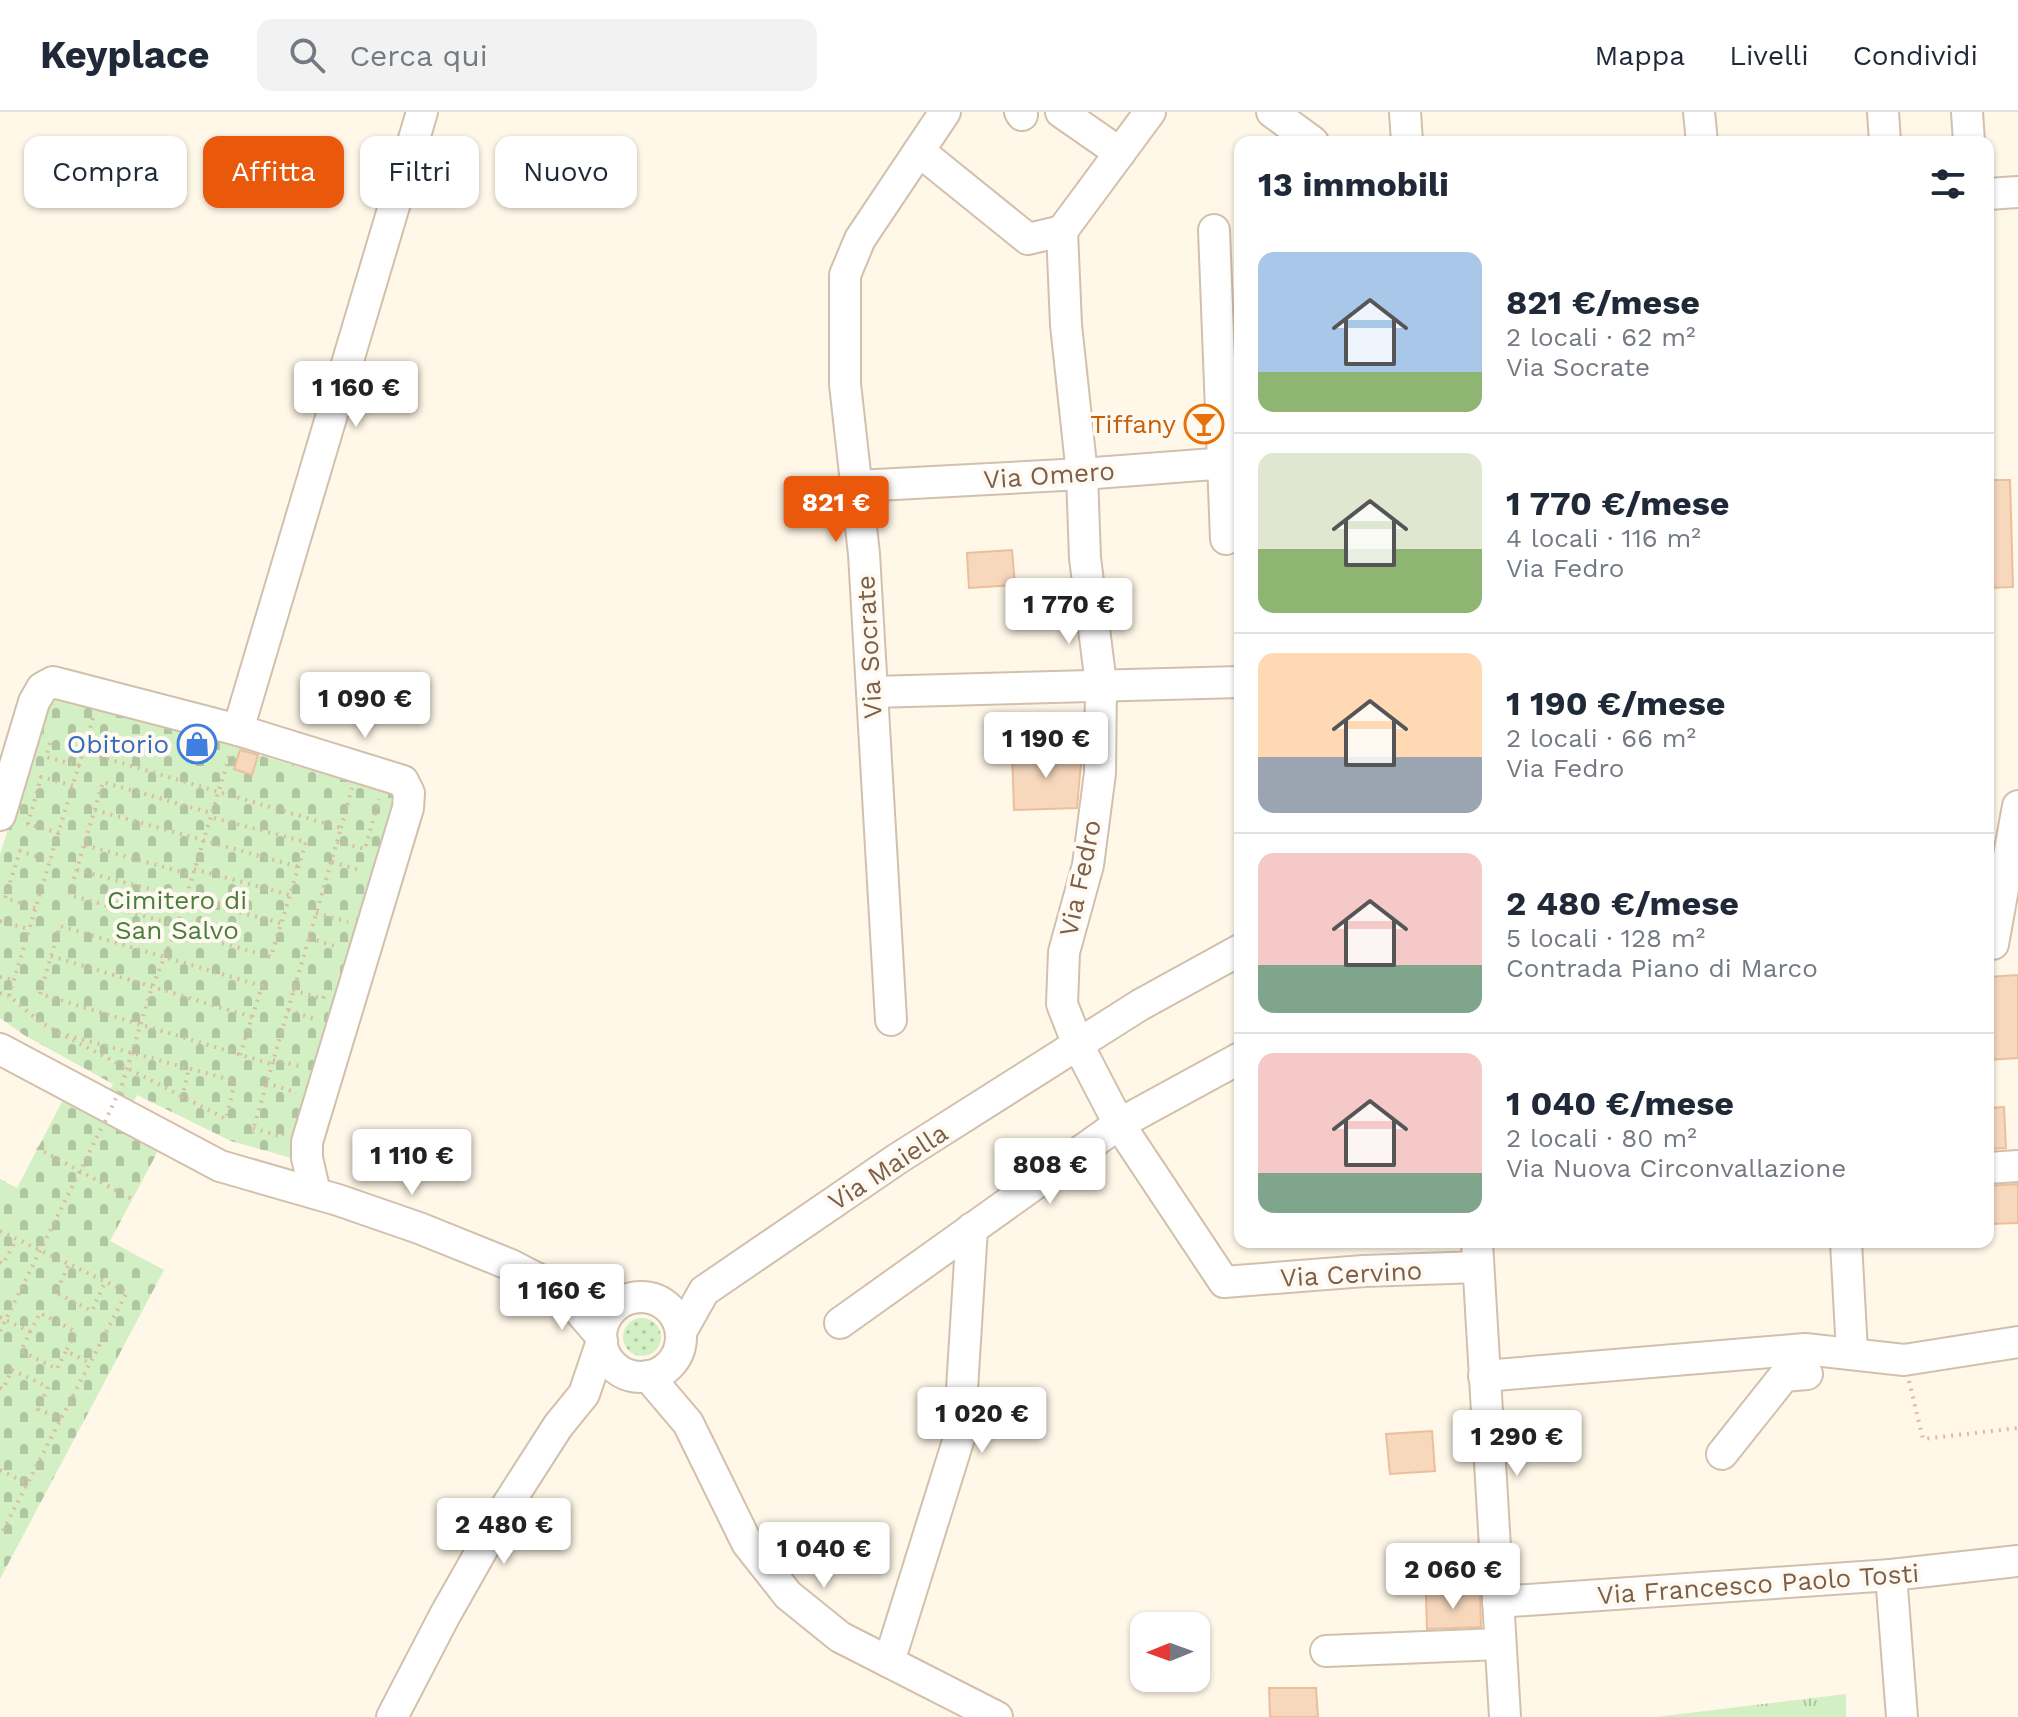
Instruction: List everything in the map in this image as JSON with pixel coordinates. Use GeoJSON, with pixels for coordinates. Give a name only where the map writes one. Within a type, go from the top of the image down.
{"type":"FeatureCollection","features":[{"type":"Feature","properties":{"kind":"street"},"geometry":{"type":"LineString","coordinates":[[238,730],[422,112]]}},
{"type":"Feature","properties":{"kind":"street","name":"Via Socrate"},"geometry":{"type":"LineString","coordinates":[[891,1020],[864,554],[845,384],[845,275],[860,239],[945,112]]}},
{"type":"Feature","properties":{"kind":"street"},"geometry":{"type":"LineString","coordinates":[[1061,112],[1120,153]]}},
{"type":"Feature","properties":{"kind":"street"},"geometry":{"type":"LineString","coordinates":[[919,151],[1028,239],[1062,231],[1150,112]]}},
{"type":"Feature","properties":{"kind":"street"},"geometry":{"type":"LineString","coordinates":[[1272,112],[1305,136]]}},
{"type":"Feature","properties":{"kind":"street"},"geometry":{"type":"LineString","coordinates":[[1405,112],[1407,136]]}},
{"type":"Feature","properties":{"kind":"street"},"geometry":{"type":"LineString","coordinates":[[1699,112],[1701,136]]}},
{"type":"Feature","properties":{"kind":"street"},"geometry":{"type":"LineString","coordinates":[[1883,112],[1885,136]]}},
{"type":"Feature","properties":{"kind":"street"},"geometry":{"type":"LineString","coordinates":[[1967,112],[1969,136]]}},
{"type":"Feature","properties":{"kind":"street"},"geometry":{"type":"LineString","coordinates":[[1994,194],[2018,192]]}},
{"type":"Feature","properties":{"kind":"street"},"geometry":{"type":"LineString","coordinates":[[1214,230],[1232,462],[1226,539]]}},
{"type":"Feature","properties":{"kind":"street","name":"Via Fedro"},"geometry":{"type":"LineString","coordinates":[[1062,231],[1066,325],[1082,474],[1085,558],[1101,684],[1100,773],[1088,865],[1064,952],[1062,1004],[1078,1045],[1119,1124],[1224,1282]]}},
{"type":"Feature","properties":{"kind":"street","name":"Via Omero"},"geometry":{"type":"LineString","coordinates":[[857,486],[1232,462]]}},
{"type":"Feature","properties":{"kind":"street"},"geometry":{"type":"LineString","coordinates":[[0,815],[34,702],[42,688],[53,682],[238,730],[403,781],[409,793],[408,808],[307,1142],[307,1158],[315,1193]]}},
{"type":"Feature","properties":{"kind":"street"},"geometry":{"type":"LineString","coordinates":[[872,692],[1234,682]]}},
{"type":"Feature","properties":{"kind":"street"},"geometry":{"type":"LineString","coordinates":[[2000,944],[2018,806]]}},
{"type":"Feature","properties":{"kind":"street","name":"Via Maiella"},"geometry":{"type":"LineString","coordinates":[[563,1292],[642,1298],[704,1291],[897,1159],[1140,1005],[1234,953]]}},
{"type":"Feature","properties":{"kind":"street"},"geometry":{"type":"LineString","coordinates":[[0,1049],[220,1166],[315,1193],[419,1228],[511,1265],[563,1292],[601,1339],[612,1365],[623,1372],[641,1376],[688,1423],[747,1543],[788,1595],[840,1637],[997,1717]]}},
{"type":"Feature","properties":{"kind":"street"},"geometry":{"type":"LineString","coordinates":[[840,1323],[1119,1124],[1234,1061]]}},
{"type":"Feature","properties":{"kind":"street"},"geometry":{"type":"LineString","coordinates":[[1994,1168],[2018,1166]]}},
{"type":"Feature","properties":{"kind":"street"},"geometry":{"type":"LineString","coordinates":[[889,1662],[959,1438],[972,1228]]}},
{"type":"Feature","properties":{"kind":"street"},"geometry":{"type":"LineString","coordinates":[[1846,1248],[1852,1352]]}},
{"type":"Feature","properties":{"kind":"street"},"geometry":{"type":"LineString","coordinates":[[1477,1255],[1505,1717]]}},
{"type":"Feature","properties":{"kind":"street","name":"Via Cervino"},"geometry":{"type":"LineString","coordinates":[[1224,1282],[1364,1271],[1477,1255]]}},
{"type":"Feature","properties":{"kind":"street","name":"Via Maiella"},"geometry":{"type":"LineString","coordinates":[[679,1343],[704,1291]]}},
{"type":"Feature","properties":{"kind":"street"},"geometry":{"type":"LineString","coordinates":[[392,1717],[508,1504],[558,1426],[584,1394],[606,1318],[613,1309],[642,1298],[667,1307],[674,1314],[688,1423]]}},
{"type":"Feature","properties":{"kind":"street"},"geometry":{"type":"LineString","coordinates":[[1484,1376],[1805,1349],[1904,1360],[2018,1342]]}},
{"type":"Feature","properties":{"kind":"street"},"geometry":{"type":"LineString","coordinates":[[584,1394],[670,1364],[679,1343]]}},
{"type":"Feature","properties":{"kind":"street"},"geometry":{"type":"LineString","coordinates":[[1722,1454],[1784,1376],[1807,1374]]}},
{"type":"Feature","properties":{"kind":"street","name":"Via Francesco Paolo Tosti"},"geometry":{"type":"LineString","coordinates":[[1498,1602],[1891,1575],[2018,1561]]}},
{"type":"Feature","properties":{"kind":"street"},"geometry":{"type":"LineString","coordinates":[[1891,1575],[1902,1717]]}},
{"type":"Feature","properties":{"kind":"street"},"geometry":{"type":"LineString","coordinates":[[1326,1651],[1500,1644]]}},
{"type":"Feature","properties":{"kind":"path"},"geometry":{"type":"LineString","coordinates":[[9,996],[94,713]]}},
{"type":"Feature","properties":{"kind":"path"},"geometry":{"type":"LineString","coordinates":[[53,730],[46,757],[80,766]]}},
{"type":"Feature","properties":{"kind":"path"},"geometry":{"type":"LineString","coordinates":[[0,1331],[122,1085],[238,730]]}},
{"type":"Feature","properties":{"kind":"path"},"geometry":{"type":"LineString","coordinates":[[84,752],[341,828]]}},
{"type":"Feature","properties":{"kind":"path"},"geometry":{"type":"LineString","coordinates":[[59,833],[28,824],[41,777],[74,786]]}},
{"type":"Feature","properties":{"kind":"path"},"geometry":{"type":"LineString","coordinates":[[103,782],[306,842],[271,957],[69,895],[95,810],[103,782]]}},
{"type":"Feature","properties":{"kind":"path"},"geometry":{"type":"LineString","coordinates":[[251,1137],[353,787]]}},
{"type":"Feature","properties":{"kind":"path"},"geometry":{"type":"LineString","coordinates":[[337,842],[365,849],[380,795]]}},
{"type":"Feature","properties":{"kind":"path"},"geometry":{"type":"LineString","coordinates":[[95,810],[299,867]]}},
{"type":"Feature","properties":{"kind":"path"},"geometry":{"type":"LineString","coordinates":[[85,845],[290,895]]}},
{"type":"Feature","properties":{"kind":"path"},"geometry":{"type":"LineString","coordinates":[[35,908],[5,898],[20,851],[50,861]]}},
{"type":"Feature","properties":{"kind":"path"},"geometry":{"type":"LineString","coordinates":[[332,862],[363,871],[359,884]]}},
{"type":"Feature","properties":{"kind":"path"},"geometry":{"type":"LineString","coordinates":[[77,870],[281,923]]}},
{"type":"Feature","properties":{"kind":"path"},"geometry":{"type":"LineString","coordinates":[[316,913],[347,923],[351,910]]}},
{"type":"Feature","properties":{"kind":"path"},"geometry":{"type":"LineString","coordinates":[[0,921],[29,929]]}},
{"type":"Feature","properties":{"kind":"path"},"geometry":{"type":"LineString","coordinates":[[240,1055],[262,986],[60,926],[40,994],[240,1055],[303,1069],[307,1056]]}},
{"type":"Feature","properties":{"kind":"path"},"geometry":{"type":"LineString","coordinates":[[309,938],[338,947],[334,960]]}},
{"type":"Feature","properties":{"kind":"path"},"geometry":{"type":"LineString","coordinates":[[51,956],[252,1018]]}},
{"type":"Feature","properties":{"kind":"path"},"geometry":{"type":"LineString","coordinates":[[0,977],[14,980]]}},
{"type":"Feature","properties":{"kind":"path"},"geometry":{"type":"LineString","coordinates":[[293,990],[323,999],[327,986]]}},
{"type":"Feature","properties":{"kind":"path"},"geometry":{"type":"LineString","coordinates":[[0,993],[9,996],[59,1033],[226,1119],[235,1081],[59,1033]]}},
{"type":"Feature","properties":{"kind":"path"},"geometry":{"type":"LineString","coordinates":[[288,1010],[317,1019],[314,1031]]}},
{"type":"Feature","properties":{"kind":"path"},"geometry":{"type":"LineString","coordinates":[[182,1098],[189,1068]]}},
{"type":"Feature","properties":{"kind":"path"},"geometry":{"type":"LineString","coordinates":[[266,1083],[295,1092],[291,1107]]}},
{"type":"Feature","properties":{"kind":"path"},"geometry":{"type":"LineString","coordinates":[[253,1128],[282,1137],[287,1122]]}},
{"type":"Feature","properties":{"kind":"path"},"geometry":{"type":"LineString","coordinates":[[37,1148],[132,1199]]}},
{"type":"Feature","properties":{"kind":"path"},"geometry":{"type":"LineString","coordinates":[[0,1231],[127,1292],[0,1536]]}},
{"type":"Feature","properties":{"kind":"path"},"geometry":{"type":"LineString","coordinates":[[0,1262],[3,1264],[16,1240]]}},
{"type":"Feature","properties":{"kind":"path"},"geometry":{"type":"LineString","coordinates":[[69,1265],[56,1293],[92,1311],[105,1282]]}},
{"type":"Feature","properties":{"kind":"path"},"geometry":{"type":"LineString","coordinates":[[40,1313],[76,1332],[57,1369],[21,1351],[30,1332],[40,1313]]}},
{"type":"Feature","properties":{"kind":"path"},"geometry":{"type":"LineString","coordinates":[[0,1317],[30,1332]]}},
{"type":"Feature","properties":{"kind":"path"},"geometry":{"type":"LineString","coordinates":[[66,1351],[90,1363]]}},
{"type":"Feature","properties":{"kind":"path"},"geometry":{"type":"LineString","coordinates":[[1904,1360],[1923,1439],[2018,1428]]}},
{"type":"Feature","properties":{"kind":"path"},"geometry":{"type":"LineString","coordinates":[[0,1388],[3,1389],[12,1370],[48,1387],[38,1409],[61,1419]]}},
{"type":"Feature","properties":{"kind":"path"},"geometry":{"type":"LineString","coordinates":[[0,1470],[27,1484]]}},
{"type":"Feature","properties":{"kind":"green space","name":"Cimitero di San Salvo"},"geometry":{"type":"Polygon","coordinates":[[[49,692],[188,733],[191,729],[263,740],[259,755],[397,796],[291,1158],[231,1141],[137,1095],[118,1129],[158,1151],[110,1241],[164,1270],[0,1579],[0,1179],[17,1188],[63,1100],[96,1117],[113,1084],[24,1035],[0,1018],[0,855],[49,692]]]}},
{"type":"Feature","properties":{"kind":"green space"},"geometry":{"type":"Polygon","coordinates":[[[642,1318],[656,1323],[661,1337],[656,1351],[642,1356],[628,1351],[623,1337],[628,1323],[642,1318]]]}},
{"type":"Feature","properties":{"kind":"green space"},"geometry":{"type":"Polygon","coordinates":[[[1846,1694],[1846,1717],[1656,1717],[1846,1694]]]}},
{"type":"Feature","properties":{"kind":"building"},"geometry":{"type":"Polygon","coordinates":[[[1994,480],[2010,480],[2013,587],[1994,588],[1994,480]]]}},
{"type":"Feature","properties":{"kind":"building"},"geometry":{"type":"Polygon","coordinates":[[[1012,550],[1015,585],[969,588],[967,553],[1012,550]]]}},
{"type":"Feature","properties":{"kind":"building","name":"Obitorio"},"geometry":{"type":"Polygon","coordinates":[[[189,736],[209,741],[203,762],[183,756],[189,736]]]}},
{"type":"Feature","properties":{"kind":"building"},"geometry":{"type":"Polygon","coordinates":[[[240,750],[258,755],[252,775],[234,769],[240,750]]]}},
{"type":"Feature","properties":{"kind":"building"},"geometry":{"type":"Polygon","coordinates":[[[1082,751],[1077,808],[1014,810],[1012,753],[1082,751]]]}},
{"type":"Feature","properties":{"kind":"building"},"geometry":{"type":"Polygon","coordinates":[[[2018,975],[2018,1058],[1994,1060],[1994,977],[2018,975]]]}},
{"type":"Feature","properties":{"kind":"building"},"geometry":{"type":"Polygon","coordinates":[[[2004,1107],[2006,1148],[1994,1149],[1994,1108],[2004,1107]]]}},
{"type":"Feature","properties":{"kind":"building"},"geometry":{"type":"Polygon","coordinates":[[[2018,1184],[2018,1223],[1994,1224],[1994,1186],[2018,1184]]]}},
{"type":"Feature","properties":{"kind":"building"},"geometry":{"type":"Polygon","coordinates":[[[1432,1431],[1435,1471],[1390,1474],[1386,1434],[1432,1431]]]}},
{"type":"Feature","properties":{"kind":"building"},"geometry":{"type":"Polygon","coordinates":[[[1480,1593],[1481,1627],[1427,1629],[1426,1594],[1480,1593]]]}},
{"type":"Feature","properties":{"kind":"building"},"geometry":{"type":"Polygon","coordinates":[[[1269,1688],[1316,1688],[1318,1717],[1270,1717],[1269,1688]]]}},
{"type":"Feature","properties":{"kind":"place","name":"Tiffany"},"geometry":{"type":"Point","coordinates":[1204,424]}},
{"type":"Feature","properties":{"kind":"place","name":"Obitorio"},"geometry":{"type":"Point","coordinates":[197,744]}}]}
